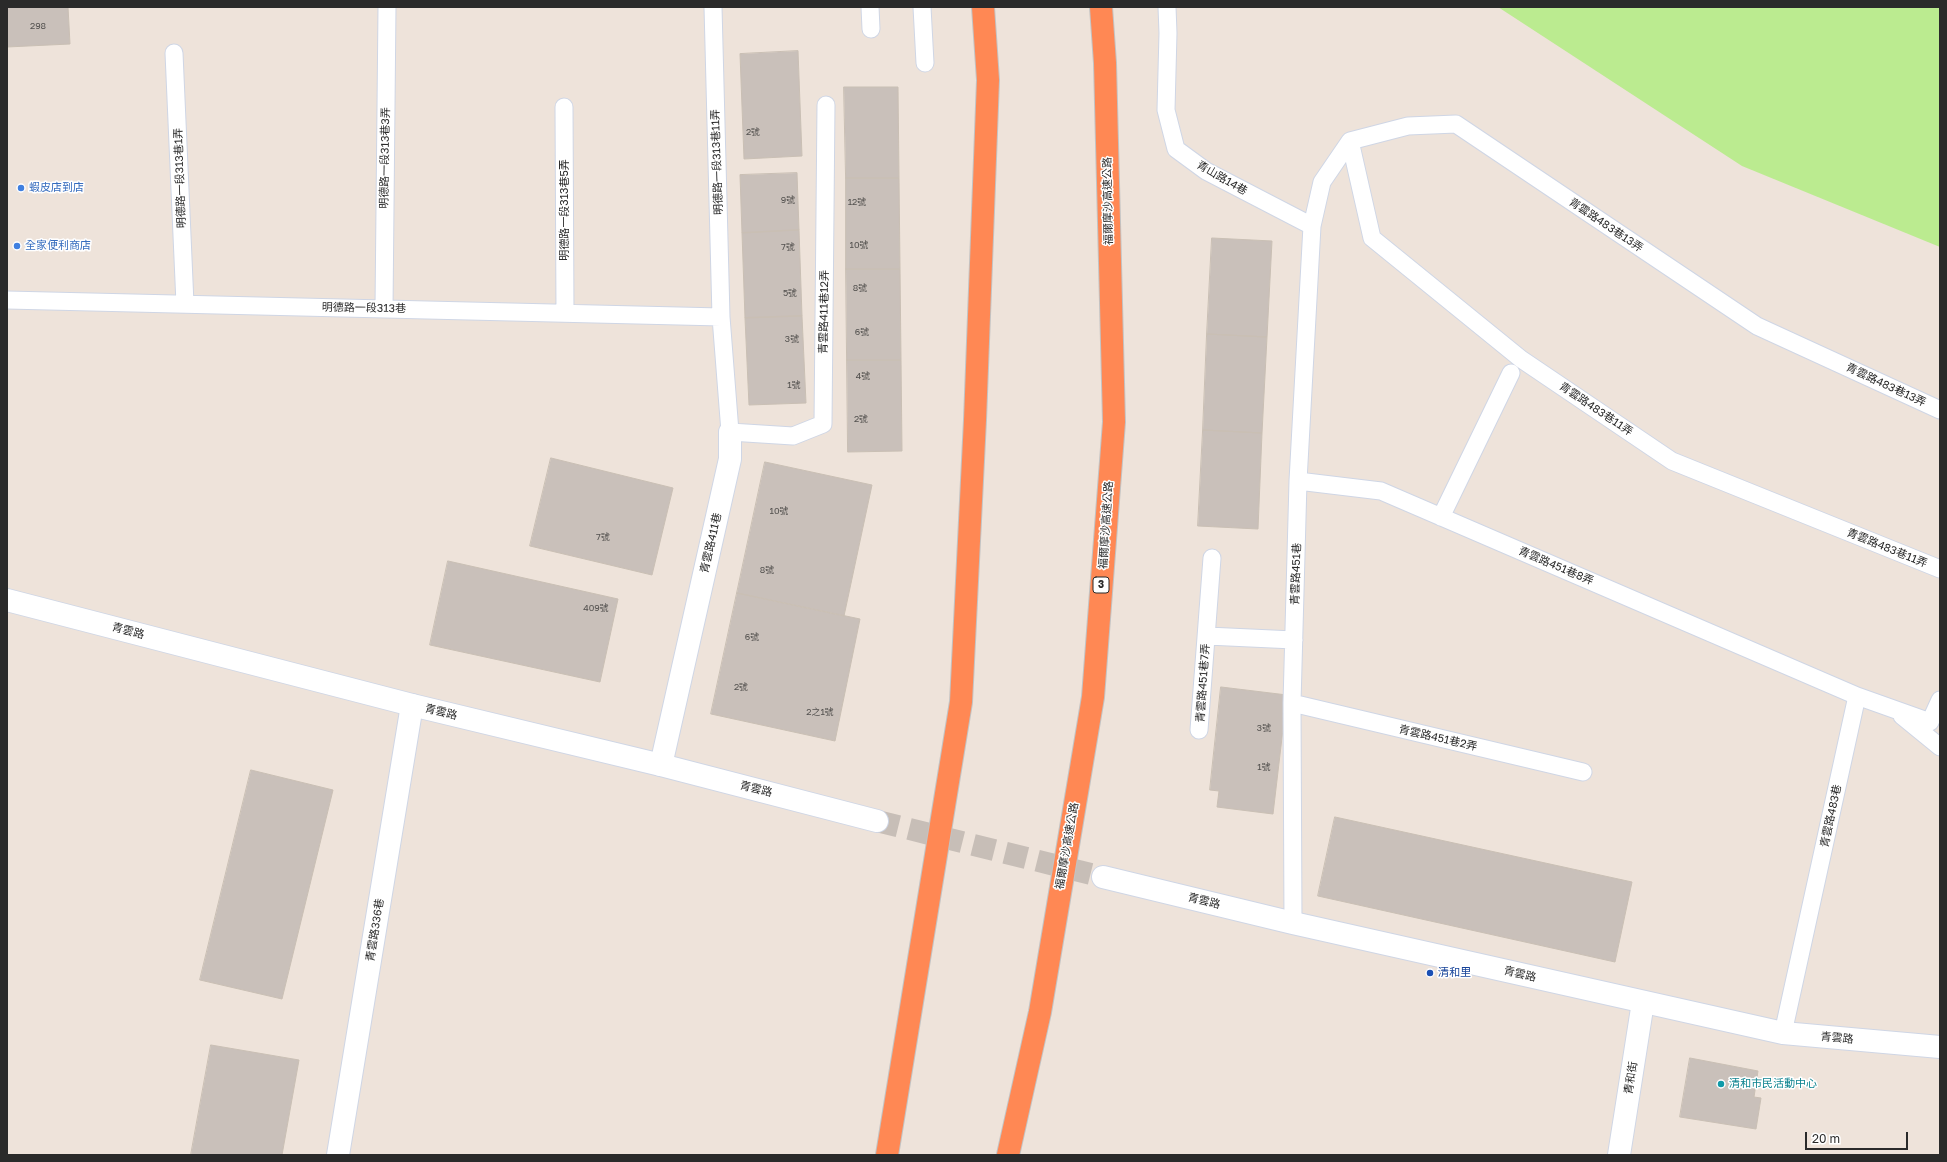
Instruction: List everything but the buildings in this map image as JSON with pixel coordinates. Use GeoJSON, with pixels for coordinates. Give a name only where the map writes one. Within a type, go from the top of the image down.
{"type":"FeatureCollection","features":[{"type":"Feature","properties":{"kind":"highway"},"geometry":{"type":"LineString","coordinates":[[887,1155],[961,702],[975,420],[988,80],[983,7]]}},
{"type":"Feature","properties":{"kind":"highway","name":"福爾摩沙高速公路"},"geometry":{"type":"LineString","coordinates":[[1008,1155],[1040,1012],[1093,697],[1114,422],[1105,63],[1101,7]]}},
{"type":"Feature","properties":{"kind":"street","name":"青雲路411巷"},"geometry":{"type":"LineString","coordinates":[[661,765],[730,459],[730,432]]}},
{"type":"Feature","properties":{"kind":"street","name":"青雲路"},"geometry":{"type":"LineString","coordinates":[[7,600],[412,705],[661,765],[877,821]]}},
{"type":"Feature","properties":{"kind":"street","name":"青雲路336巷"},"geometry":{"type":"LineString","coordinates":[[338,1155],[412,705]]}},
{"type":"Feature","properties":{"kind":"street","name":"青雲路"},"geometry":{"type":"LineString","coordinates":[[1104,877],[1293,923],[1783,1033],[1940,1047]]}},
{"type":"Feature","properties":{"kind":"street","name":"青和街"},"geometry":{"type":"LineString","coordinates":[[1619,1155],[1643,1002]]}},
{"type":"Feature","properties":{"kind":"lane","name":"明德路一段313巷3弄"},"geometry":{"type":"LineString","coordinates":[[384,308],[387,7]]}},
{"type":"Feature","properties":{"kind":"lane","name":"明德路一段313巷11弄"},"geometry":{"type":"LineString","coordinates":[[713,7],[721,317]]}},
{"type":"Feature","properties":{"kind":"lane"},"geometry":{"type":"LineString","coordinates":[[870,7],[871,29]]}},
{"type":"Feature","properties":{"kind":"lane"},"geometry":{"type":"LineString","coordinates":[[922,7],[925,63]]}},
{"type":"Feature","properties":{"kind":"lane","name":"青山路14巷"},"geometry":{"type":"LineString","coordinates":[[1167,7],[1168,33],[1166,110],[1176,148],[1206,171],[1312,226]]}},
{"type":"Feature","properties":{"kind":"lane","name":"明德路一段313巷1弄"},"geometry":{"type":"LineString","coordinates":[[174,53],[185,304]]}},
{"type":"Feature","properties":{"kind":"lane","name":"青雲路411巷12弄"},"geometry":{"type":"LineString","coordinates":[[730,432],[793,436],[823,424],[826,105]]}},
{"type":"Feature","properties":{"kind":"lane","name":"明德路一段313巷5弄"},"geometry":{"type":"LineString","coordinates":[[564,107],[565,313]]}},
{"type":"Feature","properties":{"kind":"lane","name":"青雲路483巷13弄"},"geometry":{"type":"LineString","coordinates":[[1350,141],[1408,126],[1456,124],[1757,326],[1940,410]]}},
{"type":"Feature","properties":{"kind":"lane"},"geometry":{"type":"LineString","coordinates":[[1312,226],[1322,182],[1350,141]]}},
{"type":"Feature","properties":{"kind":"lane","name":"青雲路483巷11弄"},"geometry":{"type":"LineString","coordinates":[[1350,141],[1372,238],[1521,359],[1672,461],[1940,569]]}},
{"type":"Feature","properties":{"kind":"lane","name":"青雲路451巷"},"geometry":{"type":"LineString","coordinates":[[1293,923],[1292,703],[1298,481],[1312,226]]}},
{"type":"Feature","properties":{"kind":"lane","name":"明德路一段313巷"},"geometry":{"type":"LineString","coordinates":[[7,300],[721,317]]}},
{"type":"Feature","properties":{"kind":"lane","name":"青雲路411巷"},"geometry":{"type":"LineString","coordinates":[[721,317],[730,432]]}},
{"type":"Feature","properties":{"kind":"lane"},"geometry":{"type":"LineString","coordinates":[[1441,517],[1511,373]]}},
{"type":"Feature","properties":{"kind":"lane","name":"青雲路451巷8弄"},"geometry":{"type":"LineString","coordinates":[[1298,481],[1381,491],[1858,696]]}},
{"type":"Feature","properties":{"kind":"lane","name":"青雲路451巷7弄"},"geometry":{"type":"LineString","coordinates":[[1199,730],[1212,558]]}},
{"type":"Feature","properties":{"kind":"lane","name":"青雲路451巷7弄"},"geometry":{"type":"LineString","coordinates":[[1207,636],[1294,640]]}},
{"type":"Feature","properties":{"kind":"lane"},"geometry":{"type":"LineString","coordinates":[[1858,696],[1935,723],[1940,700]]}},
{"type":"Feature","properties":{"kind":"lane","name":"青雲路483巷"},"geometry":{"type":"LineString","coordinates":[[1783,1033],[1858,696]]}},
{"type":"Feature","properties":{"kind":"lane","name":"青雲路451巷2弄"},"geometry":{"type":"LineString","coordinates":[[1292,703],[1583,772]]}},
{"type":"Feature","properties":{"kind":"lane"},"geometry":{"type":"LineString","coordinates":[[1893,708],[1940,747]]}},
{"type":"Feature","properties":{"kind":"green space"},"geometry":{"type":"Polygon","coordinates":[[[1498,7],[1940,7],[1940,247],[1742,166],[1498,7]]]}},
{"type":"Feature","properties":{"kind":"tunnel"},"geometry":{"type":"LineString","coordinates":[[877,821],[1103,877]]}},
{"type":"Feature","properties":{"kind":"place","name":"蝦皮店到店"},"geometry":{"type":"Point","coordinates":[21,188]}},
{"type":"Feature","properties":{"kind":"place","name":"全家便利商店"},"geometry":{"type":"Point","coordinates":[17,246]}},
{"type":"Feature","properties":{"kind":"place","name":"清和里"},"geometry":{"type":"Point","coordinates":[1430,973]}},
{"type":"Feature","properties":{"kind":"place","name":"清和市民活動中心"},"geometry":{"type":"Point","coordinates":[1721,1084]}}]}
